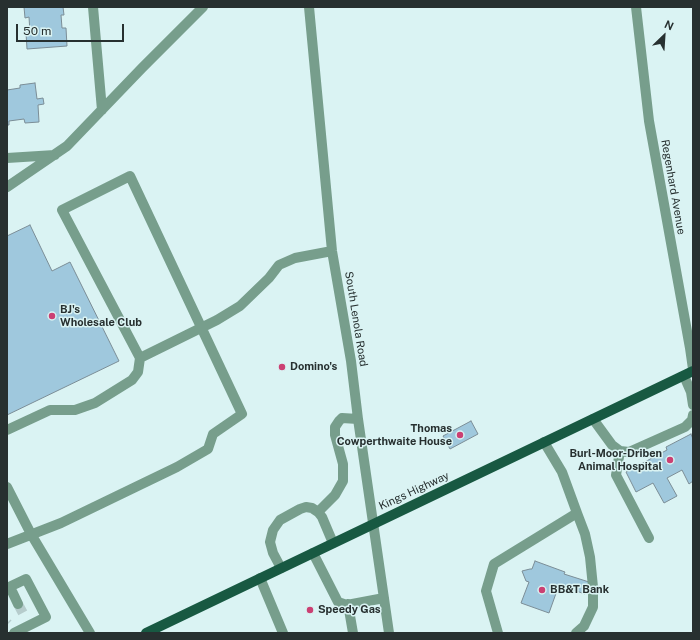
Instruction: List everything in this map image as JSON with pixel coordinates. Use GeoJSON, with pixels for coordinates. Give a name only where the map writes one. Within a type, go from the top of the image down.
{"type":"FeatureCollection","features":[{"type":"Feature","properties":{"kind":"main road","name":"Kings Highway"},"geometry":{"type":"LineString","coordinates":[[146,633],[690,372]]}},
{"type":"Feature","properties":{"kind":"street"},"geometry":{"type":"LineString","coordinates":[[93,7],[102,110]]}},
{"type":"Feature","properties":{"kind":"street"},"geometry":{"type":"LineString","coordinates":[[7,188],[67,146],[203,7]]}},
{"type":"Feature","properties":{"kind":"street","name":"South Lenola Road"},"geometry":{"type":"LineString","coordinates":[[309,7],[332,251],[351,361],[389,633]]}},
{"type":"Feature","properties":{"kind":"street","name":"Regenhard Avenue"},"geometry":{"type":"LineString","coordinates":[[636,7],[649,121],[690,348],[691,392],[693,405]]}},
{"type":"Feature","properties":{"kind":"street"},"geometry":{"type":"LineString","coordinates":[[7,158],[55,155]]}},
{"type":"Feature","properties":{"kind":"street"},"geometry":{"type":"LineString","coordinates":[[7,430],[50,410],[75,410],[95,403],[132,380],[138,372],[140,358],[62,210],[130,176],[242,414],[213,434],[208,448],[177,467],[61,523],[7,544]]}},
{"type":"Feature","properties":{"kind":"street"},"geometry":{"type":"LineString","coordinates":[[140,358],[240,306],[279,265],[295,258],[332,251]]}},
{"type":"Feature","properties":{"kind":"street"},"geometry":{"type":"LineString","coordinates":[[318,512],[335,495],[342,481],[343,464],[335,435],[335,428],[342,418],[358,418]]}},
{"type":"Feature","properties":{"kind":"street"},"geometry":{"type":"LineString","coordinates":[[593,419],[612,445],[620,451],[629,452],[685,427],[693,419]]}},
{"type":"Feature","properties":{"kind":"street"},"geometry":{"type":"LineString","coordinates":[[544,442],[562,472],[585,534],[590,557],[594,587],[593,607],[584,626],[576,633]]}},
{"type":"Feature","properties":{"kind":"street"},"geometry":{"type":"LineString","coordinates":[[620,451],[616,475],[648,538]]}},
{"type":"Feature","properties":{"kind":"street"},"geometry":{"type":"LineString","coordinates":[[7,487],[31,534],[90,633]]}},
{"type":"Feature","properties":{"kind":"street"},"geometry":{"type":"LineString","coordinates":[[281,568],[273,553],[270,542],[275,526],[280,520],[300,509],[306,507],[312,508],[318,512],[322,517],[333,543]]}},
{"type":"Feature","properties":{"kind":"street"},"geometry":{"type":"LineString","coordinates":[[498,633],[486,591],[494,564],[577,513]]}},
{"type":"Feature","properties":{"kind":"street"},"geometry":{"type":"LineString","coordinates":[[313,553],[338,602],[348,604],[384,598]]}},
{"type":"Feature","properties":{"kind":"street"},"geometry":{"type":"LineString","coordinates":[[260,578],[283,633]]}},
{"type":"Feature","properties":{"kind":"street"},"geometry":{"type":"LineString","coordinates":[[11,630],[28,621],[46,617],[26,579],[8,587],[18,604]]}},
{"type":"Feature","properties":{"kind":"street"},"geometry":{"type":"LineString","coordinates":[[348,604],[353,633]]}},
{"type":"Feature","properties":{"kind":"building"},"geometry":{"type":"Polygon","coordinates":[[[24,7],[63,7],[64,15],[61,15],[62,28],[66,28],[67,46],[27,49],[26,33],[30,33],[29,17],[25,18],[24,7]]]}},
{"type":"Feature","properties":{"kind":"building"},"geometry":{"type":"Polygon","coordinates":[[[35,83],[37,99],[43,98],[44,104],[38,105],[39,122],[25,123],[24,119],[9,121],[9,125],[7,125],[7,90],[20,88],[20,85],[35,83]]]}},
{"type":"Feature","properties":{"kind":"building","name":"BJ's Wholesale Club"},"geometry":{"type":"Polygon","coordinates":[[[30,225],[52,271],[70,262],[119,361],[7,415],[7,236],[30,225]]]}},
{"type":"Feature","properties":{"kind":"building","name":"Thomas Cowperthwaite House"},"geometry":{"type":"Polygon","coordinates":[[[471,421],[478,434],[450,449],[443,436],[471,421]]]}},
{"type":"Feature","properties":{"kind":"building","name":"Burl-Moor-Driben Animal Hospital"},"geometry":{"type":"Polygon","coordinates":[[[691,434],[693,439],[693,481],[689,484],[682,470],[667,478],[677,496],[664,503],[653,483],[636,492],[626,472],[667,450],[666,447],[691,434]]]}},
{"type":"Feature","properties":{"kind":"building","name":"BB&T Bank"},"geometry":{"type":"Polygon","coordinates":[[[535,561],[565,572],[564,574],[589,582],[585,594],[559,585],[549,613],[521,603],[529,582],[526,581],[522,571],[532,569],[535,561]]]}},
{"type":"Feature","properties":{"kind":"tunnel"},"geometry":{"type":"LineString","coordinates":[[18,604],[25,617]]}},
{"type":"Feature","properties":{"kind":"place","name":"BJ's Wholesale Club"},"geometry":{"type":"Point","coordinates":[52,316]}},
{"type":"Feature","properties":{"kind":"place","name":"Domino's"},"geometry":{"type":"Point","coordinates":[282,367]}},
{"type":"Feature","properties":{"kind":"place","name":"Thomas Cowperthwaite House"},"geometry":{"type":"Point","coordinates":[460,435]}},
{"type":"Feature","properties":{"kind":"place","name":"Burl-Moor-Driben Animal Hospital"},"geometry":{"type":"Point","coordinates":[670,460]}},
{"type":"Feature","properties":{"kind":"place","name":"BB&T Bank"},"geometry":{"type":"Point","coordinates":[542,590]}},
{"type":"Feature","properties":{"kind":"place","name":"Speedy Gas"},"geometry":{"type":"Point","coordinates":[310,610]}}]}
